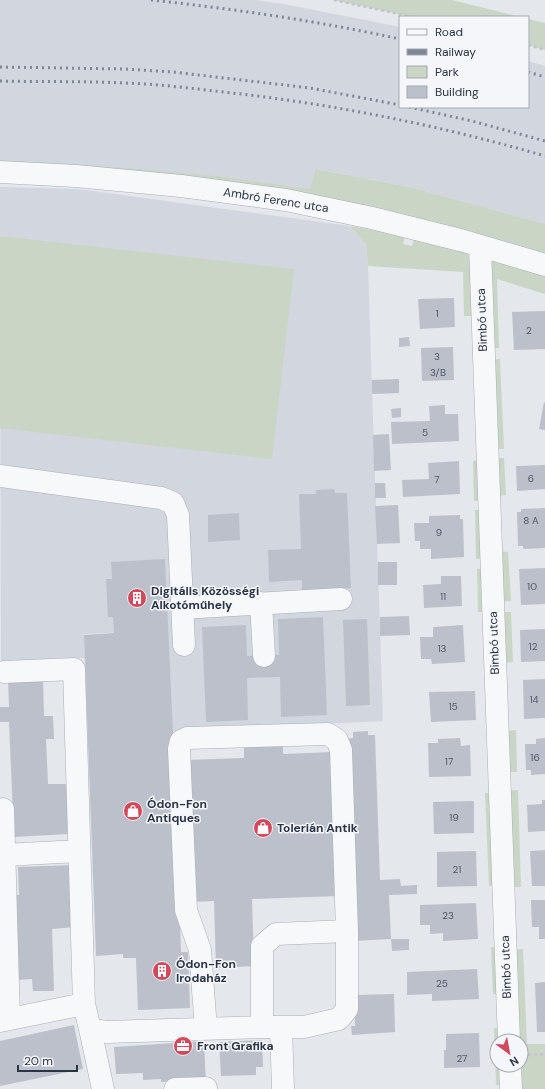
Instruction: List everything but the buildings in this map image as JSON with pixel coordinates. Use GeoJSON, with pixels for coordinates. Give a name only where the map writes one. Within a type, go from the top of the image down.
{"type":"FeatureCollection","features":[{"type":"Feature","properties":{"kind":"street","name":"Ambró Ferenc utca"},"geometry":{"type":"LineString","coordinates":[[0,172],[76,176],[181,186],[286,200],[372,218],[480,246],[545,265]]}},
{"type":"Feature","properties":{"kind":"street","name":"Bimbó utca"},"geometry":{"type":"LineString","coordinates":[[480,246],[509,1033]]}},
{"type":"Feature","properties":{"kind":"street"},"geometry":{"type":"LineString","coordinates":[[0,476],[161,498],[173,503],[178,515],[184,645]]}},
{"type":"Feature","properties":{"kind":"street"},"geometry":{"type":"LineString","coordinates":[[182,608],[341,600]]}},
{"type":"Feature","properties":{"kind":"street"},"geometry":{"type":"LineString","coordinates":[[261,604],[264,656]]}},
{"type":"Feature","properties":{"kind":"street"},"geometry":{"type":"LineString","coordinates":[[4,672],[74,669],[84,1004],[102,1089]]}},
{"type":"Feature","properties":{"kind":"street"},"geometry":{"type":"LineString","coordinates":[[90,1029],[108,1032],[304,1027],[338,1019],[347,1009],[341,750],[337,740],[328,734],[187,738],[181,742],[179,749],[186,910],[200,950],[206,1029]]}},
{"type":"Feature","properties":{"kind":"street"},"geometry":{"type":"LineString","coordinates":[[3,809],[4,1020],[84,1004]]}},
{"type":"Feature","properties":{"kind":"street"},"geometry":{"type":"LineString","coordinates":[[4,855],[79,851]]}},
{"type":"Feature","properties":{"kind":"street"},"geometry":{"type":"LineString","coordinates":[[283,1089],[272,1027],[262,946],[276,934],[346,931]]}},
{"type":"Feature","properties":{"kind":"street"},"geometry":{"type":"LineString","coordinates":[[510,1073],[511,1089]]}},
{"type":"Feature","properties":{"kind":"street"},"geometry":{"type":"LineString","coordinates":[[175,1089],[206,1088]]}},
{"type":"Feature","properties":{"kind":"path"},"geometry":{"type":"LineString","coordinates":[[334,0],[408,16]]}},
{"type":"Feature","properties":{"kind":"path"},"geometry":{"type":"LineString","coordinates":[[529,45],[545,50]]}},
{"type":"Feature","properties":{"kind":"path"},"geometry":{"type":"LineString","coordinates":[[529,1055],[545,1054]]}},
{"type":"Feature","properties":{"kind":"shaded area"},"geometry":{"type":"Polygon","coordinates":[[[0,0],[255,0],[284,4],[399,27],[399,108],[529,108],[529,61],[545,66],[545,224],[414,188],[317,169],[310,189],[220,176],[0,160],[0,0]]]}},
{"type":"Feature","properties":{"kind":"shaded area"},"geometry":{"type":"Polygon","coordinates":[[[0,187],[78,189],[350,226],[366,244],[368,266],[383,721],[173,731],[168,630],[84,634],[85,658],[1,661],[0,187]]]}},
{"type":"Feature","properties":{"kind":"green space"},"geometry":{"type":"Polygon","coordinates":[[[334,0],[452,0],[516,16],[408,16],[334,0]]]}},
{"type":"Feature","properties":{"kind":"green space"},"geometry":{"type":"Polygon","coordinates":[[[529,19],[545,23],[545,50],[529,45],[529,19]]]}},
{"type":"Feature","properties":{"kind":"green space"},"geometry":{"type":"Polygon","coordinates":[[[0,160],[76,164],[220,176],[310,189],[316,169],[414,188],[545,224],[545,294],[497,279],[499,348],[490,348],[489,272],[492,240],[299,193],[219,180],[75,166],[0,163],[0,160]]]}},
{"type":"Feature","properties":{"kind":"green space"},"geometry":{"type":"Polygon","coordinates":[[[350,226],[405,236],[403,244],[412,246],[414,238],[460,249],[471,257],[476,316],[464,316],[463,272],[368,266],[366,244],[350,226]]]}},
{"type":"Feature","properties":{"kind":"green space"},"geometry":{"type":"Polygon","coordinates":[[[0,236],[294,269],[272,459],[0,428],[0,236]]]}},
{"type":"Feature","properties":{"kind":"green space"},"geometry":{"type":"Polygon","coordinates":[[[500,359],[504,449],[494,449],[490,360],[500,359]]]}},
{"type":"Feature","properties":{"kind":"green space"},"geometry":{"type":"Polygon","coordinates":[[[495,458],[504,458],[506,495],[496,496],[495,458]]]}},
{"type":"Feature","properties":{"kind":"green space"},"geometry":{"type":"Polygon","coordinates":[[[481,460],[483,500],[474,501],[473,461],[481,460]]]}},
{"type":"Feature","properties":{"kind":"green space"},"geometry":{"type":"Polygon","coordinates":[[[475,510],[483,510],[485,558],[476,559],[475,510]]]}},
{"type":"Feature","properties":{"kind":"green space"},"geometry":{"type":"Polygon","coordinates":[[[497,551],[508,552],[511,601],[499,602],[497,551]]]}},
{"type":"Feature","properties":{"kind":"green space"},"geometry":{"type":"Polygon","coordinates":[[[485,568],[488,612],[478,612],[477,569],[485,568]]]}},
{"type":"Feature","properties":{"kind":"green space"},"geometry":{"type":"Polygon","coordinates":[[[500,612],[511,612],[513,662],[501,663],[500,612]]]}},
{"type":"Feature","properties":{"kind":"green space"},"geometry":{"type":"Polygon","coordinates":[[[516,730],[517,772],[510,772],[509,737],[502,737],[502,731],[516,730]]]}},
{"type":"Feature","properties":{"kind":"green space"},"geometry":{"type":"Polygon","coordinates":[[[518,790],[521,887],[510,887],[506,791],[518,790]]]}},
{"type":"Feature","properties":{"kind":"green space"},"geometry":{"type":"Polygon","coordinates":[[[485,793],[493,793],[496,885],[489,886],[485,793]]]}},
{"type":"Feature","properties":{"kind":"green space"},"geometry":{"type":"Polygon","coordinates":[[[491,947],[498,947],[500,994],[493,994],[491,947]]]}},
{"type":"Feature","properties":{"kind":"green space"},"geometry":{"type":"Polygon","coordinates":[[[523,949],[527,1033],[514,1033],[511,950],[523,949]]]}},
{"type":"Feature","properties":{"kind":"green space"},"geometry":{"type":"Polygon","coordinates":[[[494,1028],[501,1028],[501,1033],[494,1033],[494,1028]]]}},
{"type":"Feature","properties":{"kind":"green space"},"geometry":{"type":"Polygon","coordinates":[[[529,1044],[545,1044],[545,1089],[522,1089],[522,1073],[529,1073],[529,1044]]]}},
{"type":"Feature","properties":{"kind":"green space"},"geometry":{"type":"Polygon","coordinates":[[[496,1073],[503,1073],[504,1085],[496,1085],[496,1073]]]}},
{"type":"Feature","properties":{"kind":"railway"},"geometry":{"type":"LineString","coordinates":[[151,0],[276,16],[399,39]]}},
{"type":"Feature","properties":{"kind":"railway"},"geometry":{"type":"LineString","coordinates":[[0,67],[125,69],[173,72],[310,88],[399,105]]}},
{"type":"Feature","properties":{"kind":"railway"},"geometry":{"type":"LineString","coordinates":[[529,72],[545,77]]}},
{"type":"Feature","properties":{"kind":"railway"},"geometry":{"type":"LineString","coordinates":[[0,81],[138,84],[272,98],[350,110],[429,126],[545,156]]}},
{"type":"Feature","properties":{"kind":"railway"},"geometry":{"type":"LineString","coordinates":[[414,108],[472,121],[545,141]]}},
{"type":"Feature","properties":{"kind":"place","name":"Digitális Közösségi Alkotóműhely"},"geometry":{"type":"Point","coordinates":[137,598]}},
{"type":"Feature","properties":{"kind":"place","name":"Ódon-Fon Antiques"},"geometry":{"type":"Point","coordinates":[133,811]}},
{"type":"Feature","properties":{"kind":"place","name":"Tolerián Antik"},"geometry":{"type":"Point","coordinates":[263,828]}},
{"type":"Feature","properties":{"kind":"place","name":"Ódon-Fon Irodaház"},"geometry":{"type":"Point","coordinates":[162,971]}},
{"type":"Feature","properties":{"kind":"place","name":"Front Grafika"},"geometry":{"type":"Point","coordinates":[183,1046]}}]}
